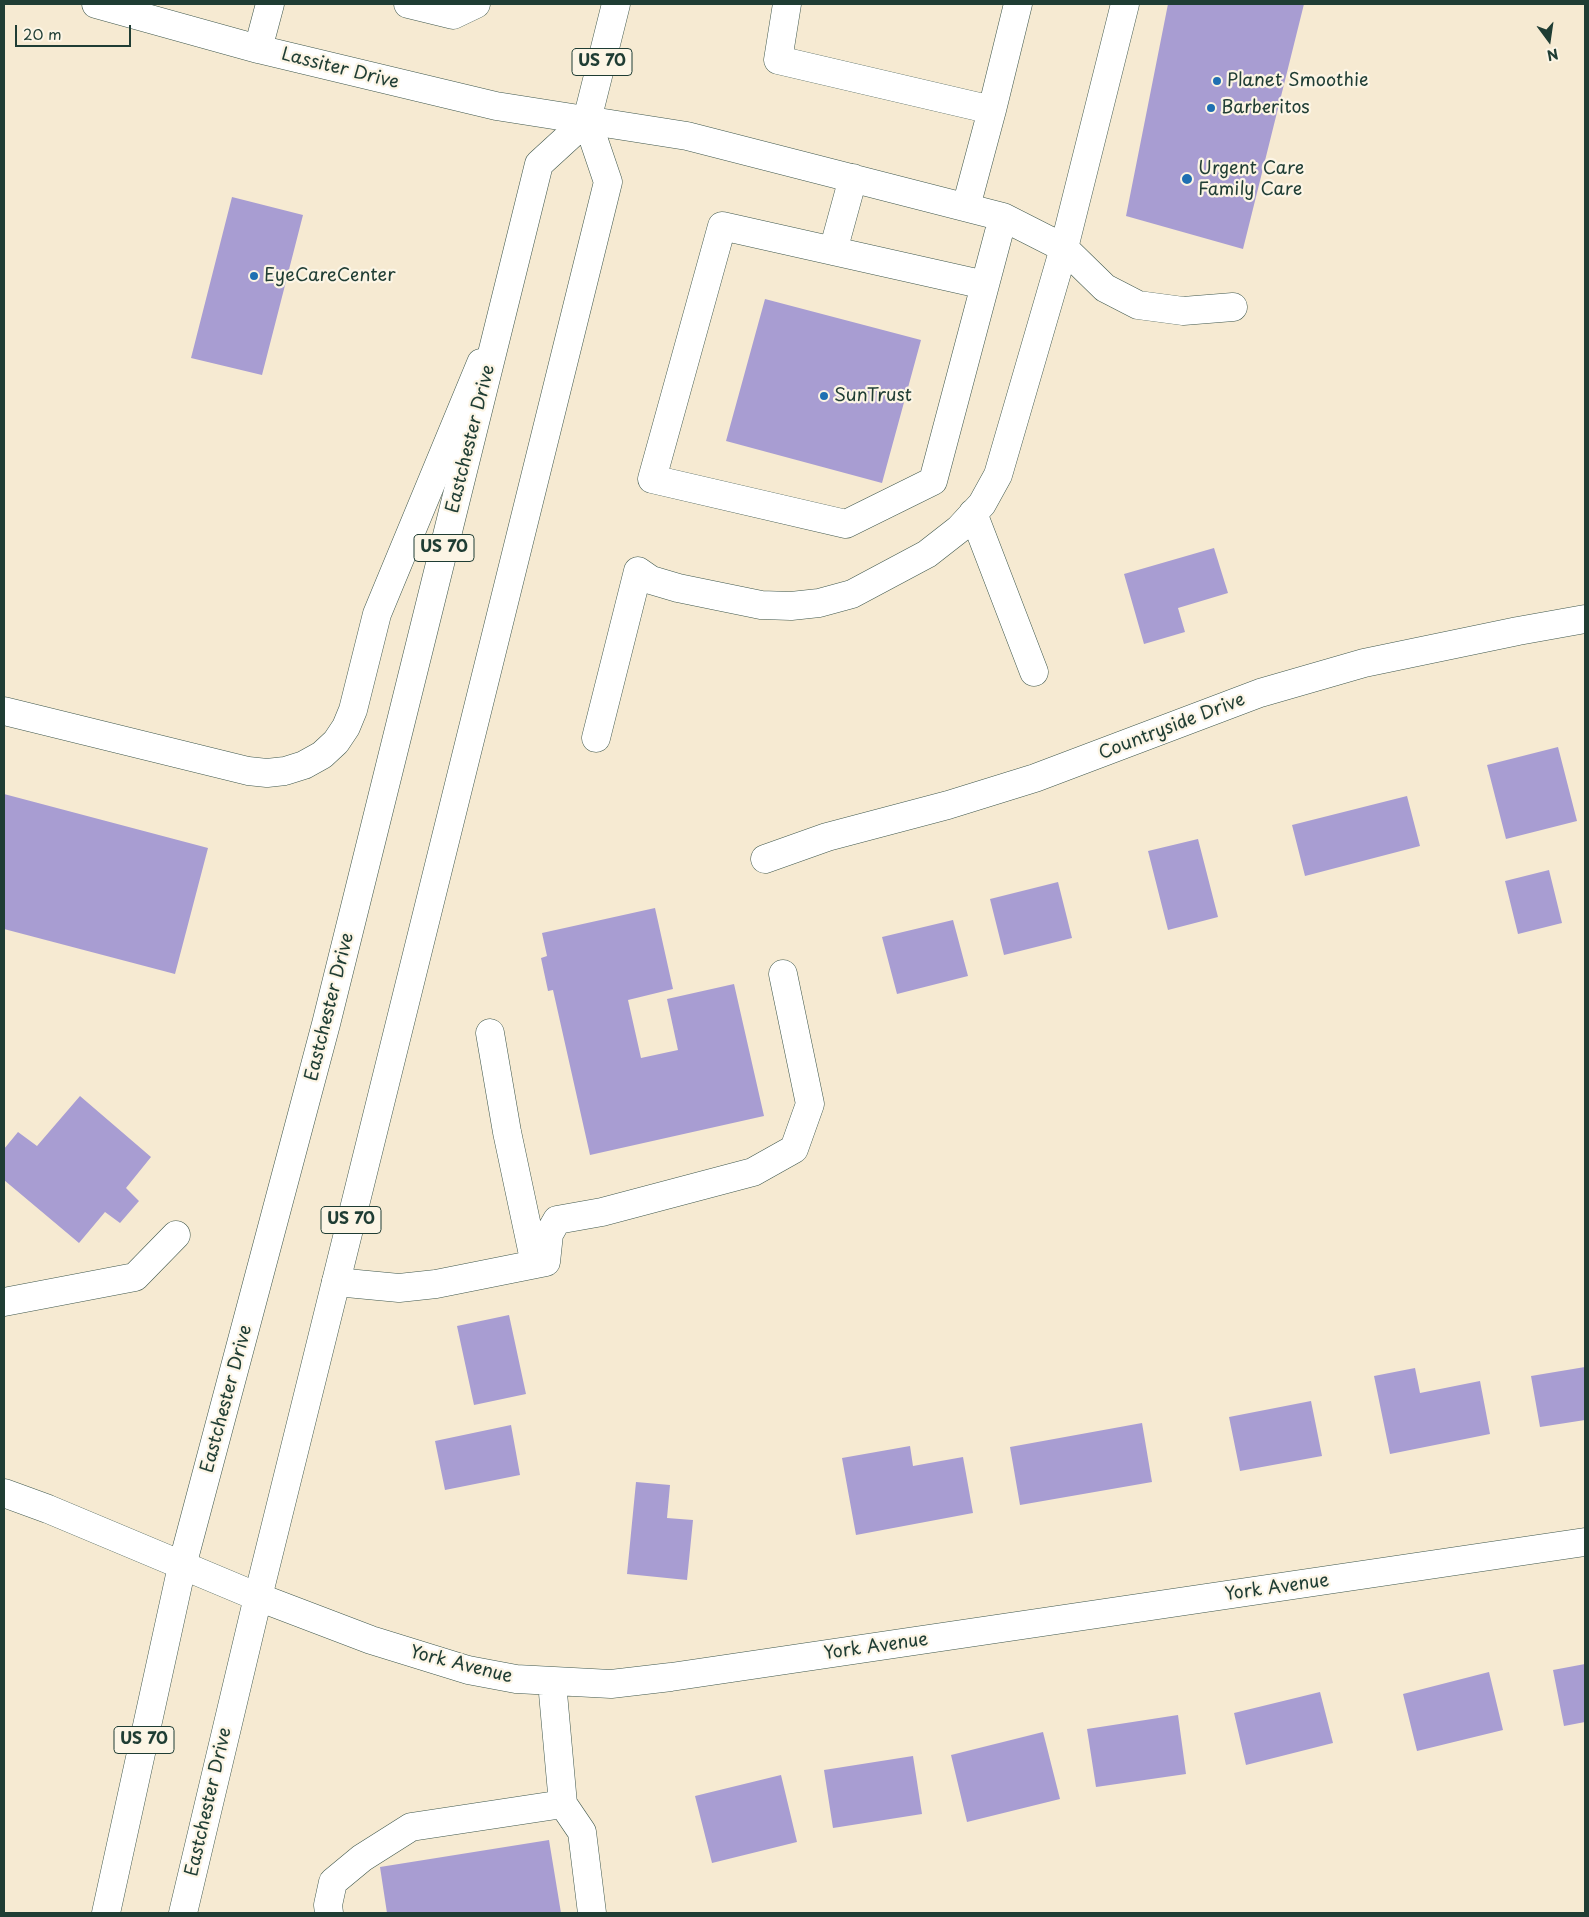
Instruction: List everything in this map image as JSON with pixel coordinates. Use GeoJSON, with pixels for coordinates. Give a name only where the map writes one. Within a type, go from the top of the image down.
{"type":"FeatureCollection","features":[{"type":"Feature","properties":{"kind":"main road","name":"Lassiter Drive"},"geometry":{"type":"LineString","coordinates":[[96,4],[258,49],[496,106],[687,136],[966,207],[1003,217],[1064,248],[1105,288],[1138,305],[1183,311],[1233,307]]}},
{"type":"Feature","properties":{"kind":"main road"},"geometry":{"type":"LineString","coordinates":[[258,49],[270,4]]}},
{"type":"Feature","properties":{"kind":"main road"},"geometry":{"type":"LineString","coordinates":[[408,4],[453,15],[476,4]]}},
{"type":"Feature","properties":{"kind":"main road","name":"US 70"},"geometry":{"type":"LineString","coordinates":[[587,120],[616,4]]}},
{"type":"Feature","properties":{"kind":"main road"},"geometry":{"type":"LineString","coordinates":[[787,4],[778,60],[992,110]]}},
{"type":"Feature","properties":{"kind":"main road"},"geometry":{"type":"LineString","coordinates":[[966,207],[1018,4]]}},
{"type":"Feature","properties":{"kind":"main road"},"geometry":{"type":"LineString","coordinates":[[596,738],[638,571],[651,580],[678,588],[761,605],[791,606],[819,603],[852,594],[927,554],[959,529],[982,504],[998,475],[1064,248],[1125,4]]}},
{"type":"Feature","properties":{"kind":"main road","name":"Eastchester Drive"},"geometry":{"type":"LineString","coordinates":[[106,1913],[182,1566],[326,1024],[539,164],[587,120],[608,182],[258,1597],[183,1913]]}},
{"type":"Feature","properties":{"kind":"main road"},"geometry":{"type":"LineString","coordinates":[[833,251],[853,178]]}},
{"type":"Feature","properties":{"kind":"main road"},"geometry":{"type":"LineString","coordinates":[[984,285],[722,226],[652,479],[846,524],[933,481],[1003,217]]}},
{"type":"Feature","properties":{"kind":"main road"},"geometry":{"type":"LineString","coordinates":[[4,711],[248,771],[267,773],[286,771],[304,765],[322,755],[336,742],[346,727],[353,710],[377,614],[504,309]]}},
{"type":"Feature","properties":{"kind":"main road"},"geometry":{"type":"LineString","coordinates":[[973,513],[1034,672]]}},
{"type":"Feature","properties":{"kind":"main road","name":"Countryside Drive"},"geometry":{"type":"LineString","coordinates":[[764,859],[827,837],[948,805],[1035,778],[1260,694],[1364,664],[1518,630],[1585,619]]}},
{"type":"Feature","properties":{"kind":"main road"},"geometry":{"type":"LineString","coordinates":[[336,1282],[399,1288],[436,1284],[546,1262],[549,1234],[557,1220],[602,1212],[753,1172],[794,1149],[810,1104],[783,974]]}},
{"type":"Feature","properties":{"kind":"main road"},"geometry":{"type":"LineString","coordinates":[[490,1033],[534,1264]]}},
{"type":"Feature","properties":{"kind":"main road"},"geometry":{"type":"LineString","coordinates":[[4,1302],[136,1276],[176,1235]]}},
{"type":"Feature","properties":{"kind":"main road","name":"York Avenue"},"geometry":{"type":"LineString","coordinates":[[4,1493],[48,1509],[258,1597],[371,1640],[468,1670],[516,1679],[611,1684],[671,1677],[1585,1542]]}},
{"type":"Feature","properties":{"kind":"main road"},"geometry":{"type":"LineString","coordinates":[[552,1682],[564,1804],[582,1832],[592,1913]]}},
{"type":"Feature","properties":{"kind":"main road"},"geometry":{"type":"LineString","coordinates":[[329,1913],[328,1905],[333,1882],[362,1858],[410,1827],[564,1804]]}},
{"type":"Feature","properties":{"kind":"building"},"geometry":{"type":"Polygon","coordinates":[[[1168,4],[1304,4],[1243,249],[1126,216],[1168,4]]]}},
{"type":"Feature","properties":{"kind":"building"},"geometry":{"type":"Polygon","coordinates":[[[232,197],[303,215],[262,375],[191,358],[232,197]]]}},
{"type":"Feature","properties":{"kind":"building"},"geometry":{"type":"Polygon","coordinates":[[[765,299],[921,340],[882,483],[726,441],[765,299]]]}},
{"type":"Feature","properties":{"kind":"building"},"geometry":{"type":"Polygon","coordinates":[[[1214,548],[1228,593],[1178,608],[1185,632],[1144,644],[1124,574],[1214,548]]]}},
{"type":"Feature","properties":{"kind":"building"},"geometry":{"type":"Polygon","coordinates":[[[1558,747],[1577,821],[1506,839],[1487,765],[1558,747]]]}},
{"type":"Feature","properties":{"kind":"building"},"geometry":{"type":"Polygon","coordinates":[[[4,794],[208,848],[175,974],[4,929],[4,794]]]}},
{"type":"Feature","properties":{"kind":"building"},"geometry":{"type":"Polygon","coordinates":[[[1407,796],[1420,846],[1305,876],[1292,825],[1407,796]]]}},
{"type":"Feature","properties":{"kind":"building"},"geometry":{"type":"Polygon","coordinates":[[[1198,839],[1218,917],[1168,930],[1148,851],[1198,839]]]}},
{"type":"Feature","properties":{"kind":"building"},"geometry":{"type":"Polygon","coordinates":[[[1549,870],[1562,923],[1518,934],[1505,881],[1549,870]]]}},
{"type":"Feature","properties":{"kind":"building"},"geometry":{"type":"Polygon","coordinates":[[[1058,882],[1072,938],[1004,955],[990,899],[1058,882]]]}},
{"type":"Feature","properties":{"kind":"building"},"geometry":{"type":"Polygon","coordinates":[[[655,908],[673,989],[628,1000],[641,1058],[678,1050],[667,999],[734,984],[764,1116],[590,1155],[553,990],[548,991],[541,958],[547,956],[542,933],[655,908]]]}},
{"type":"Feature","properties":{"kind":"building"},"geometry":{"type":"Polygon","coordinates":[[[953,920],[968,976],[897,994],[882,937],[953,920]]]}},
{"type":"Feature","properties":{"kind":"building"},"geometry":{"type":"Polygon","coordinates":[[[80,1096],[151,1157],[126,1188],[139,1201],[120,1223],[105,1212],[79,1243],[4,1180],[4,1149],[18,1132],[37,1146],[80,1096]]]}},
{"type":"Feature","properties":{"kind":"building"},"geometry":{"type":"Polygon","coordinates":[[[509,1315],[526,1394],[474,1405],[457,1326],[509,1315]]]}},
{"type":"Feature","properties":{"kind":"building"},"geometry":{"type":"Polygon","coordinates":[[[1585,1367],[1585,1420],[1540,1427],[1531,1376],[1585,1367]]]}},
{"type":"Feature","properties":{"kind":"building"},"geometry":{"type":"Polygon","coordinates":[[[1415,1368],[1420,1393],[1480,1381],[1490,1434],[1390,1454],[1374,1376],[1415,1368]]]}},
{"type":"Feature","properties":{"kind":"building"},"geometry":{"type":"Polygon","coordinates":[[[1311,1401],[1322,1456],[1240,1471],[1229,1417],[1311,1401]]]}},
{"type":"Feature","properties":{"kind":"building"},"geometry":{"type":"Polygon","coordinates":[[[1142,1423],[1152,1482],[1020,1505],[1010,1447],[1142,1423]]]}},
{"type":"Feature","properties":{"kind":"building"},"geometry":{"type":"Polygon","coordinates":[[[511,1425],[520,1475],[445,1490],[435,1441],[511,1425]]]}},
{"type":"Feature","properties":{"kind":"building"},"geometry":{"type":"Polygon","coordinates":[[[910,1446],[913,1466],[963,1457],[973,1513],[856,1535],[842,1458],[910,1446]]]}},
{"type":"Feature","properties":{"kind":"building"},"geometry":{"type":"Polygon","coordinates":[[[636,1482],[670,1485],[667,1518],[693,1520],[687,1580],[627,1574],[636,1482]]]}},
{"type":"Feature","properties":{"kind":"building"},"geometry":{"type":"Polygon","coordinates":[[[1585,1664],[1585,1722],[1564,1726],[1553,1670],[1585,1664]]]}},
{"type":"Feature","properties":{"kind":"building"},"geometry":{"type":"Polygon","coordinates":[[[1489,1672],[1503,1730],[1417,1751],[1403,1694],[1489,1672]]]}},
{"type":"Feature","properties":{"kind":"building"},"geometry":{"type":"Polygon","coordinates":[[[1320,1692],[1333,1743],[1246,1765],[1234,1713],[1320,1692]]]}},
{"type":"Feature","properties":{"kind":"building"},"geometry":{"type":"Polygon","coordinates":[[[1178,1715],[1186,1774],[1096,1787],[1087,1729],[1178,1715]]]}},
{"type":"Feature","properties":{"kind":"building"},"geometry":{"type":"Polygon","coordinates":[[[1043,1732],[1060,1799],[967,1822],[951,1755],[1043,1732]]]}},
{"type":"Feature","properties":{"kind":"building"},"geometry":{"type":"Polygon","coordinates":[[[913,1756],[922,1814],[833,1828],[824,1770],[913,1756]]]}},
{"type":"Feature","properties":{"kind":"building"},"geometry":{"type":"Polygon","coordinates":[[[781,1775],[797,1842],[712,1863],[695,1796],[781,1775]]]}},
{"type":"Feature","properties":{"kind":"building"},"geometry":{"type":"Polygon","coordinates":[[[549,1840],[561,1913],[387,1913],[380,1867],[549,1840]]]}},
{"type":"Feature","properties":{"kind":"place","name":"Planet Smoothie"},"geometry":{"type":"Point","coordinates":[1217,81]}},
{"type":"Feature","properties":{"kind":"place","name":"Barberitos"},"geometry":{"type":"Point","coordinates":[1211,108]}},
{"type":"Feature","properties":{"kind":"place","name":"Urgent Care Family Care"},"geometry":{"type":"Point","coordinates":[1187,179]}},
{"type":"Feature","properties":{"kind":"place","name":"EyeCareCenter"},"geometry":{"type":"Point","coordinates":[254,276]}},
{"type":"Feature","properties":{"kind":"place","name":"SunTrust"},"geometry":{"type":"Point","coordinates":[824,396]}}]}
